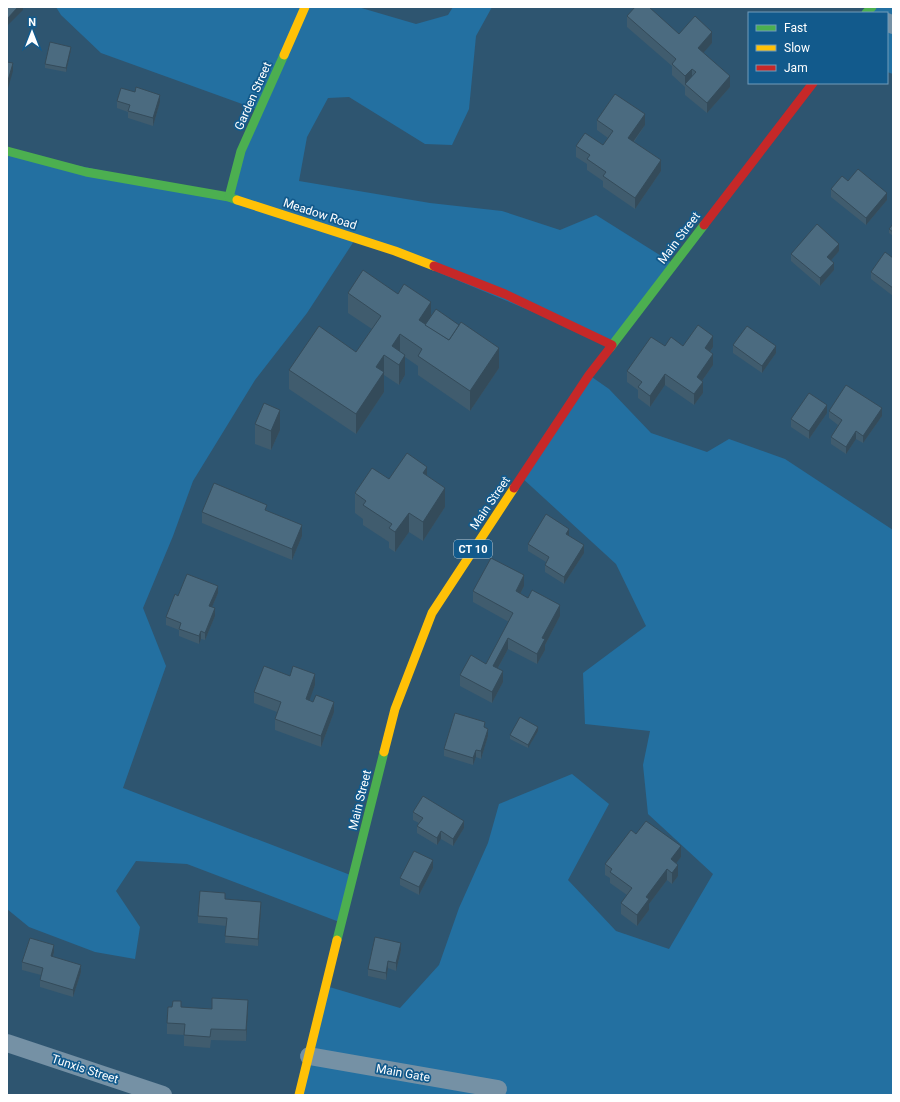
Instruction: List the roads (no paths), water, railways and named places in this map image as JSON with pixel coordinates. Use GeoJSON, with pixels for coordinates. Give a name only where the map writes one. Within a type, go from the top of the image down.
{"type":"FeatureCollection","features":[{"type":"Feature","properties":{"kind":"main road","name":"Garden Street"},"geometry":{"type":"LineString","coordinates":[[229,197],[241,152],[305,7]]}},
{"type":"Feature","properties":{"kind":"main road","name":"Main Street"},"geometry":{"type":"LineString","coordinates":[[299,1095],[395,709],[432,613],[589,376],[812,84]]}},
{"type":"Feature","properties":{"kind":"main road","name":"Meadow Road"},"geometry":{"type":"LineString","coordinates":[[7,151],[86,172],[229,197],[402,254],[505,294],[612,345]]}},
{"type":"Feature","properties":{"kind":"street","name":"Tunxis Street"},"geometry":{"type":"LineString","coordinates":[[7,1043],[163,1095]]}},
{"type":"Feature","properties":{"kind":"street","name":"Main Gate"},"geometry":{"type":"LineString","coordinates":[[308,1056],[498,1089]]}}]}
